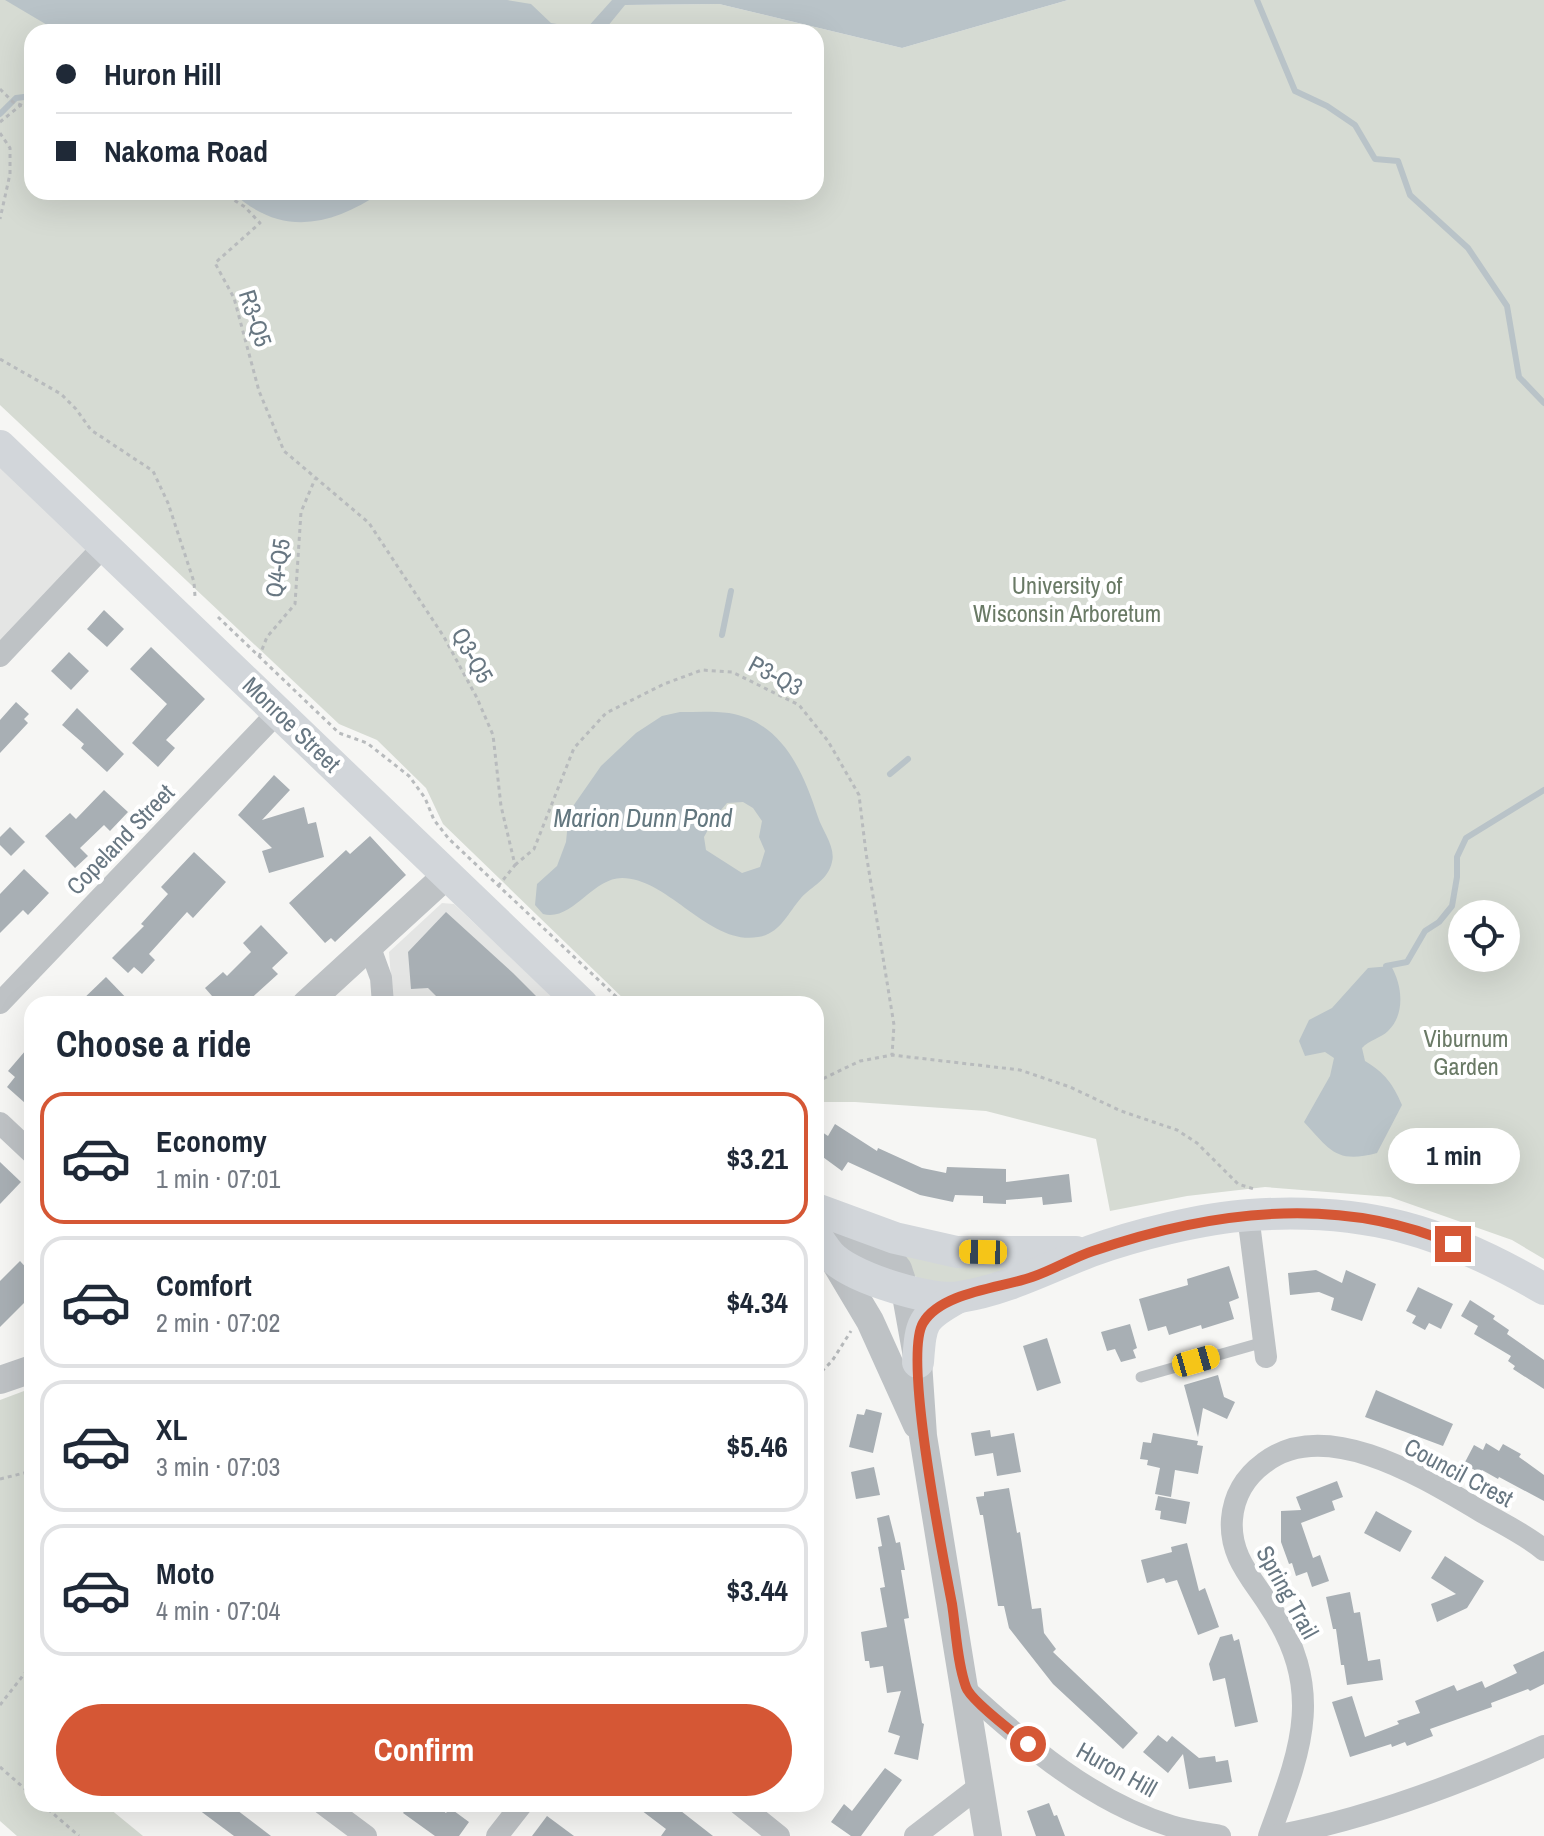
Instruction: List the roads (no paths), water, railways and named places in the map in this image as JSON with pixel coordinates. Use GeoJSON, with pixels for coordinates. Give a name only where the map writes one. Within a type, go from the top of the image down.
{"type":"FeatureCollection","features":[{"type":"Feature","properties":{"kind":"main road","name":"Monroe Street"},"geometry":{"type":"LineString","coordinates":[[0,446],[574,996]]}},
{"type":"Feature","properties":{"kind":"main road"},"geometry":{"type":"LineString","coordinates":[[918,1362],[923,1323],[933,1312],[957,1298],[1032,1278],[1092,1251],[1192,1223],[1248,1215],[1302,1212],[1391,1222],[1474,1253],[1544,1289]]}},
{"type":"Feature","properties":{"kind":"main road"},"geometry":{"type":"LineString","coordinates":[[824,1228],[895,1238],[957,1252],[1092,1251]]}},
{"type":"Feature","properties":{"kind":"main road"},"geometry":{"type":"LineString","coordinates":[[824,1231],[875,1281],[921,1294],[957,1298]]}},
{"type":"Feature","properties":{"kind":"street"},"geometry":{"type":"LineString","coordinates":[[0,656],[104,546]]}},
{"type":"Feature","properties":{"kind":"street","name":"Copeland Street"},"geometry":{"type":"LineString","coordinates":[[0,1003],[279,711]]}},
{"type":"Feature","properties":{"kind":"street"},"geometry":{"type":"LineString","coordinates":[[315,996],[448,874]]}},
{"type":"Feature","properties":{"kind":"street"},"geometry":{"type":"LineString","coordinates":[[369,945],[381,978],[382,996]]}},
{"type":"Feature","properties":{"kind":"street"},"geometry":{"type":"LineString","coordinates":[[0,1123],[24,1146]]}},
{"type":"Feature","properties":{"kind":"street"},"geometry":{"type":"LineString","coordinates":[[1248,1215],[1265,1350]]}},
{"type":"Feature","properties":{"kind":"street"},"geometry":{"type":"LineString","coordinates":[[824,1229],[855,1240],[890,1259],[898,1269],[905,1290],[918,1362],[923,1436],[988,1836]]}},
{"type":"Feature","properties":{"kind":"street"},"geometry":{"type":"LineString","coordinates":[[824,1234],[870,1321],[923,1436]]}},
{"type":"Feature","properties":{"kind":"street"},"geometry":{"type":"LineString","coordinates":[[0,1380],[24,1372]]}},
{"type":"Feature","properties":{"kind":"street","name":"Council Crest"},"geometry":{"type":"LineString","coordinates":[[1297,1447],[1328,1446],[1370,1456],[1416,1473],[1544,1550]]}},
{"type":"Feature","properties":{"kind":"street","name":"Spring Trail"},"geometry":{"type":"LineString","coordinates":[[1272,1836],[1298,1757],[1304,1705],[1301,1677],[1282,1626],[1237,1557],[1232,1521],[1234,1504],[1250,1474],[1269,1459],[1297,1447]]}},
{"type":"Feature","properties":{"kind":"street","name":"Huron Hill"},"geometry":{"type":"LineString","coordinates":[[966,1690],[1008,1729],[1081,1783],[1127,1808],[1171,1826],[1220,1836]]}},
{"type":"Feature","properties":{"kind":"street"},"geometry":{"type":"LineString","coordinates":[[1272,1836],[1304,1831],[1384,1807],[1544,1746]]}},
{"type":"Feature","properties":{"kind":"street"},"geometry":{"type":"LineString","coordinates":[[915,1836],[980,1786]]}},
{"type":"Feature","properties":{"kind":"street"},"geometry":{"type":"LineString","coordinates":[[334,1812],[366,1836]]}},
{"type":"Feature","properties":{"kind":"street"},"geometry":{"type":"LineString","coordinates":[[497,1836],[516,1812]]}},
{"type":"Feature","properties":{"kind":"street"},"geometry":{"type":"LineString","coordinates":[[749,1812],[779,1836]]}},
{"type":"Feature","properties":{"kind":"lane"},"geometry":{"type":"LineString","coordinates":[[1141,1377],[1265,1350]]}},
{"type":"Feature","properties":{"kind":"water"},"geometry":{"type":"Polygon","coordinates":[[[5,0],[507,0],[531,4],[551,23],[557,24],[46,24],[5,0]]]}},
{"type":"Feature","properties":{"kind":"water"},"geometry":{"type":"Polygon","coordinates":[[[612,0],[1068,0],[902,48],[824,29],[824,24],[802,24],[719,4],[625,5],[610,24],[590,24],[612,0]]]}},
{"type":"Feature","properties":{"kind":"water"},"geometry":{"type":"Polygon","coordinates":[[[242,200],[369,200],[344,213],[307,222],[269,216],[242,200]]]}},
{"type":"Feature","properties":{"kind":"water","name":"Marion Dunn Pond"},"geometry":{"type":"Polygon","coordinates":[[[680,712],[711,712],[747,718],[776,738],[797,766],[830,845],[832,862],[823,878],[801,898],[778,927],[766,935],[740,937],[723,932],[656,888],[622,878],[601,885],[563,912],[543,914],[535,905],[537,884],[557,866],[566,842],[569,812],[601,766],[636,733],[662,716],[680,712]],[[743,802],[727,803],[704,837],[706,850],[742,873],[760,867],[765,851],[759,837],[762,821],[753,808],[743,802]]]}},
{"type":"Feature","properties":{"kind":"water"},"geometry":{"type":"Polygon","coordinates":[[[1391,966],[1400,990],[1398,1016],[1388,1031],[1362,1048],[1365,1061],[1388,1080],[1402,1105],[1377,1153],[1352,1157],[1343,1155],[1328,1147],[1304,1122],[1330,1076],[1334,1058],[1325,1052],[1305,1056],[1299,1041],[1309,1020],[1332,1008],[1368,968],[1391,966]]]}},
{"type":"Feature","properties":{"kind":"waterway"},"geometry":{"type":"LineString","coordinates":[[1257,0],[1295,91],[1327,106],[1355,125],[1375,159],[1398,161],[1410,195],[1468,248],[1507,306],[1519,377],[1544,403]]}},
{"type":"Feature","properties":{"kind":"waterway"},"geometry":{"type":"LineString","coordinates":[[0,114],[16,98],[24,97]]}},
{"type":"Feature","properties":{"kind":"waterway"},"geometry":{"type":"LineString","coordinates":[[722,635],[731,591]]}},
{"type":"Feature","properties":{"kind":"waterway"},"geometry":{"type":"LineString","coordinates":[[890,774],[908,759]]}},
{"type":"Feature","properties":{"kind":"waterway"},"geometry":{"type":"LineString","coordinates":[[1386,966],[1407,962],[1425,931],[1439,922],[1452,906],[1457,857],[1466,838],[1544,790]]}},
{"type":"Feature","properties":{"kind":"park label","name":"University of Wisconsin Arboretum"},"geometry":{"type":"Point","coordinates":[1067,599]}},
{"type":"Feature","properties":{"kind":"park label","name":"Viburnum Garden"},"geometry":{"type":"Point","coordinates":[1466,1052]}}]}
